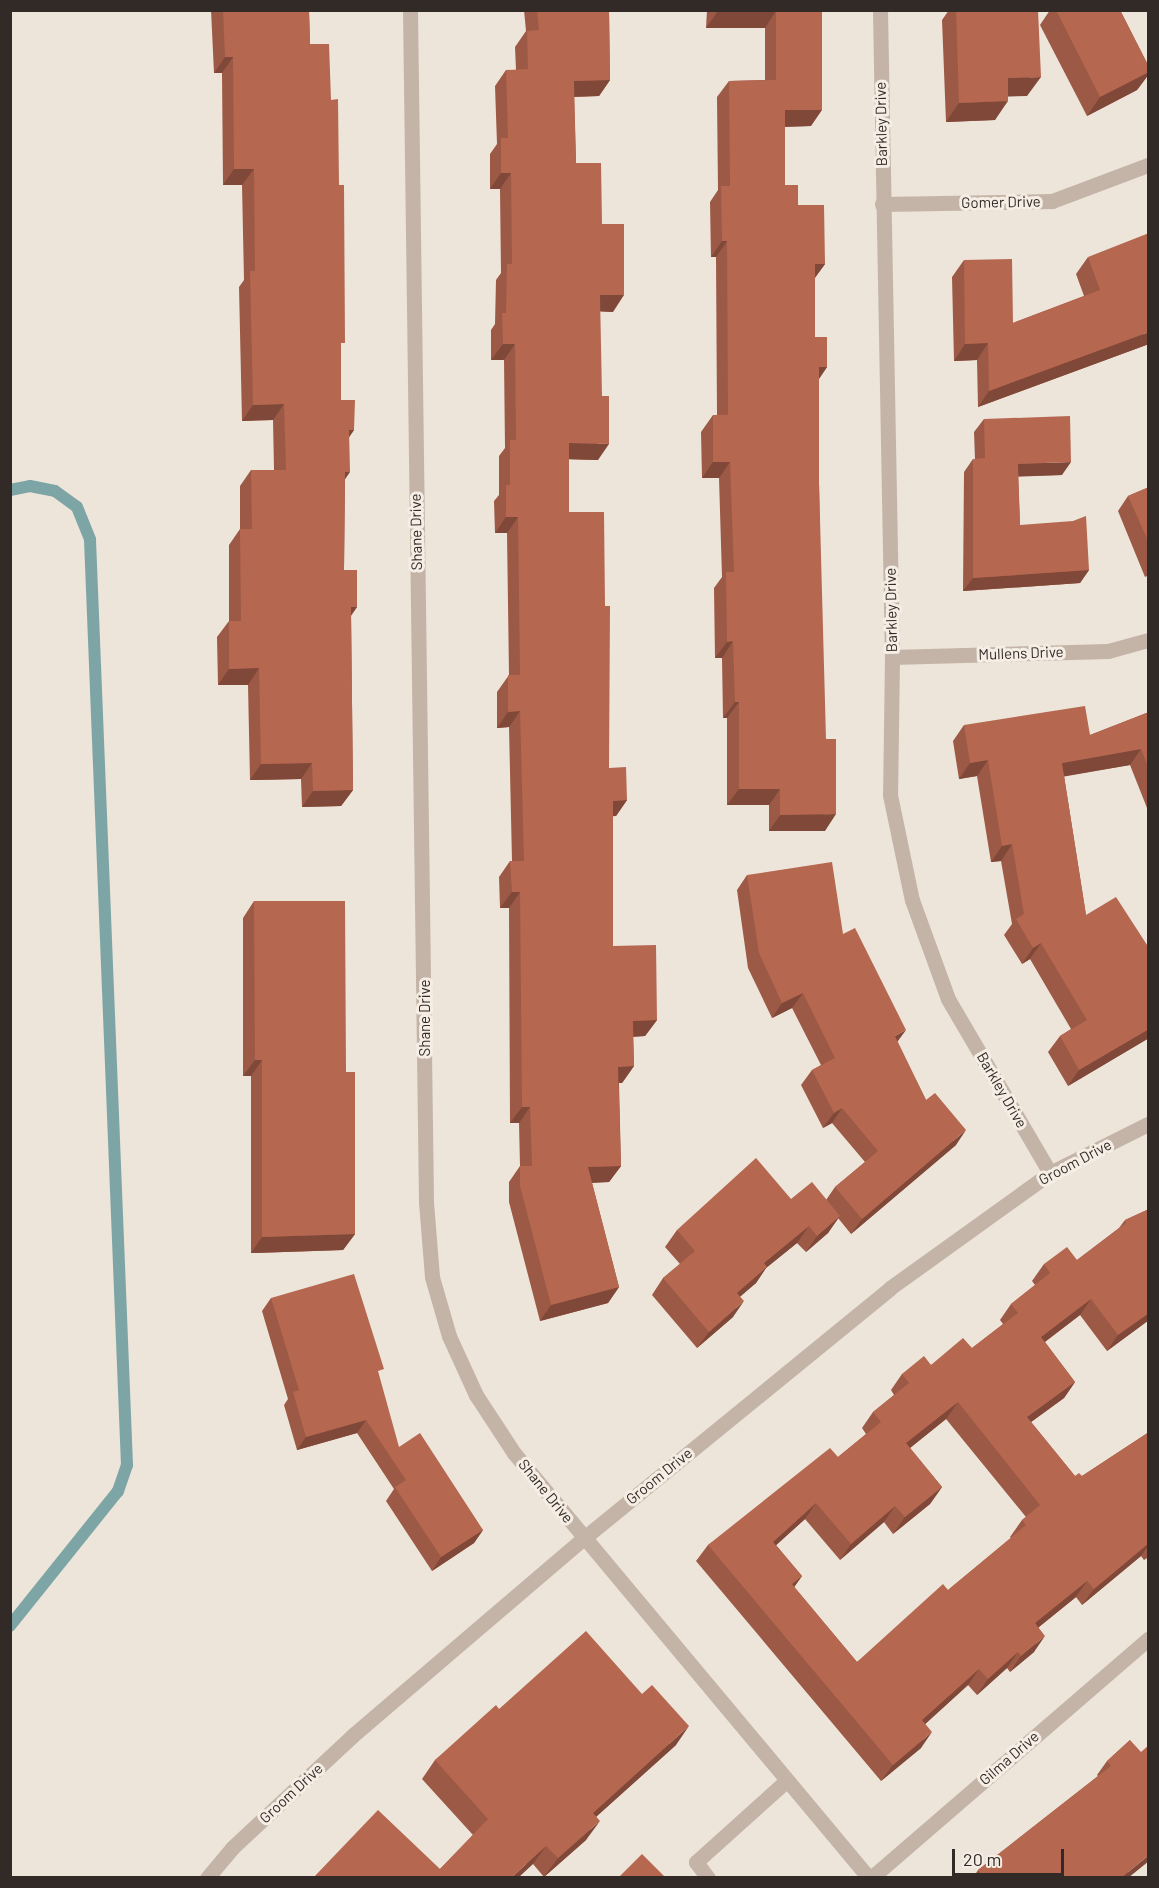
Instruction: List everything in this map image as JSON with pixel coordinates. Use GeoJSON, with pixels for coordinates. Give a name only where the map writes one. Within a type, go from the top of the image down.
{"type":"FeatureCollection","features":[{"type":"Feature","properties":{"kind":"street","name":"Shane Drive"},"geometry":{"type":"LineString","coordinates":[[410,10],[426,1202],[432,1277],[449,1336],[476,1395],[514,1453],[870,1878]]}},
{"type":"Feature","properties":{"kind":"street","name":"Barkley Drive"},"geometry":{"type":"LineString","coordinates":[[880,10],[892,657],[890,795],[912,900],[948,999],[1050,1173]]}},
{"type":"Feature","properties":{"kind":"street","name":"Gomer Drive"},"geometry":{"type":"LineString","coordinates":[[882,204],[1052,201],[1149,165]]}},
{"type":"Feature","properties":{"kind":"street","name":"Mullens Drive"},"geometry":{"type":"LineString","coordinates":[[892,657],[1108,651],[1149,640]]}},
{"type":"Feature","properties":{"kind":"street","name":"Groom Drive"},"geometry":{"type":"LineString","coordinates":[[207,1878],[232,1848],[352,1736],[584,1538],[890,1288],[1050,1173],[1149,1124]]}},
{"type":"Feature","properties":{"kind":"street","name":"Gilma Drive"},"geometry":{"type":"LineString","coordinates":[[870,1878],[1149,1639]]}},
{"type":"Feature","properties":{"kind":"street"},"geometry":{"type":"LineString","coordinates":[[708,1878],[696,1862],[788,1780]]}},
{"type":"Feature","properties":{"kind":"building"},"geometry":{"type":"Polygon","coordinates":[[[223,10],[309,10],[310,44],[329,44],[331,100],[338,99],[339,185],[344,185],[345,343],[341,343],[341,400],[355,400],[354,430],[349,430],[350,472],[345,472],[344,570],[357,570],[357,607],[351,607],[353,790],[313,791],[312,763],[261,764],[259,668],[229,669],[229,621],[241,621],[240,529],[252,529],[251,470],[286,470],[284,404],[253,405],[250,271],[255,271],[254,169],[234,169],[233,57],[225,57],[223,10]]]}},
{"type":"Feature","properties":{"kind":"building"},"geometry":{"type":"Polygon","coordinates":[[[537,10],[609,10],[610,80],[574,81],[576,163],[601,163],[602,224],[624,224],[624,295],[600,295],[602,396],[609,396],[609,444],[569,443],[569,512],[604,512],[605,606],[610,606],[609,768],[626,767],[627,800],[613,801],[613,946],[656,945],[657,1020],[633,1021],[634,1066],[618,1067],[621,1166],[588,1167],[619,1287],[551,1305],[520,1186],[520,1166],[532,1166],[530,1107],[522,1107],[520,892],[512,892],[510,861],[524,861],[520,711],[508,712],[508,675],[520,675],[518,517],[506,517],[506,485],[510,485],[510,440],[516,440],[515,344],[503,344],[502,313],[506,313],[507,264],[512,264],[511,173],[501,173],[501,138],[508,138],[506,70],[528,69],[527,31],[539,30],[537,10]]]}},
{"type":"Feature","properties":{"kind":"building"},"geometry":{"type":"Polygon","coordinates":[[[718,10],[822,10],[822,110],[785,110],[785,185],[798,185],[798,205],[824,205],[825,264],[815,264],[815,337],[827,337],[827,367],[819,367],[819,483],[826,739],[836,739],[836,814],[780,815],[780,789],[739,789],[739,702],[735,702],[733,641],[727,642],[726,572],[734,572],[730,462],[713,462],[713,415],[728,415],[727,241],[722,241],[721,186],[730,186],[729,81],[776,80],[776,11],[718,10]]]}},
{"type":"Feature","properties":{"kind":"building"},"geometry":{"type":"Polygon","coordinates":[[[956,10],[1038,10],[1041,77],[1008,78],[1008,101],[959,103],[956,10]]]}},
{"type":"Feature","properties":{"kind":"building"},"geometry":{"type":"Polygon","coordinates":[[[1056,10],[1120,10],[1149,67],[1149,72],[1100,97],[1056,10]]]}},
{"type":"Feature","properties":{"kind":"building"},"geometry":{"type":"Polygon","coordinates":[[[1149,233],[1149,332],[989,391],[988,343],[965,344],[964,260],[1012,259],[1013,323],[1100,290],[1088,257],[1149,233]]]}},
{"type":"Feature","properties":{"kind":"building"},"geometry":{"type":"Polygon","coordinates":[[[1070,416],[1071,462],[1018,464],[1020,525],[1073,521],[1086,516],[1089,570],[973,578],[973,459],[985,458],[984,419],[1070,416]]]}},
{"type":"Feature","properties":{"kind":"building"},"geometry":{"type":"Polygon","coordinates":[[[1149,487],[1149,543],[1128,496],[1149,487]]]}},
{"type":"Feature","properties":{"kind":"building"},"geometry":{"type":"Polygon","coordinates":[[[1085,706],[1090,735],[1149,712],[1149,769],[1141,749],[1062,763],[1086,915],[1116,897],[1149,948],[1149,1029],[1079,1070],[1060,1036],[1087,1020],[1041,943],[1033,948],[1016,919],[1024,914],[1012,844],[1002,846],[988,760],[970,763],[964,725],[1085,706]]]}},
{"type":"Feature","properties":{"kind":"building"},"geometry":{"type":"Polygon","coordinates":[[[832,862],[843,934],[855,928],[906,1030],[895,1036],[926,1100],[935,1093],[966,1130],[862,1219],[835,1187],[878,1151],[842,1108],[834,1113],[812,1070],[835,1058],[803,993],[782,1003],[759,953],[747,875],[832,862]]]}},
{"type":"Feature","properties":{"kind":"building"},"geometry":{"type":"Polygon","coordinates":[[[254,901],[345,901],[346,1072],[355,1072],[355,1234],[262,1237],[262,1060],[255,1060],[254,901]]]}},
{"type":"Feature","properties":{"kind":"building"},"geometry":{"type":"Polygon","coordinates":[[[756,1158],[791,1199],[812,1182],[840,1216],[817,1236],[809,1226],[764,1263],[767,1267],[737,1293],[744,1301],[709,1332],[663,1278],[695,1251],[677,1230],[756,1158]]]}},
{"type":"Feature","properties":{"kind":"building"},"geometry":{"type":"Polygon","coordinates":[[[1149,1209],[1149,1313],[1118,1335],[1091,1299],[1041,1337],[1075,1382],[1027,1417],[1075,1476],[1079,1473],[1082,1476],[1149,1432],[1149,1543],[1094,1589],[1087,1581],[1035,1623],[1045,1636],[1021,1656],[1018,1652],[988,1679],[979,1669],[922,1720],[932,1732],[893,1765],[708,1545],[830,1448],[838,1457],[881,1422],[873,1412],[909,1383],[902,1374],[924,1356],[931,1365],[963,1338],[972,1348],[1018,1313],[1011,1304],[1050,1273],[1044,1264],[1067,1247],[1077,1260],[1126,1223],[1125,1220],[1149,1209]],[[958,1402],[906,1443],[942,1487],[905,1517],[895,1506],[851,1544],[816,1503],[773,1542],[802,1576],[792,1584],[857,1662],[943,1584],[948,1590],[1026,1525],[1022,1520],[1040,1505],[958,1402]]]}},
{"type":"Feature","properties":{"kind":"building"},"geometry":{"type":"Polygon","coordinates":[[[354,1274],[384,1369],[378,1371],[399,1447],[420,1433],[483,1530],[441,1557],[395,1487],[406,1480],[366,1420],[306,1437],[293,1392],[299,1390],[271,1298],[354,1274]]]}},
{"type":"Feature","properties":{"kind":"building"},"geometry":{"type":"Polygon","coordinates":[[[586,1631],[642,1694],[652,1685],[689,1726],[593,1813],[600,1821],[558,1858],[546,1846],[511,1878],[313,1878],[378,1810],[440,1869],[488,1819],[435,1760],[496,1705],[499,1709],[586,1631]]]}},
{"type":"Feature","properties":{"kind":"building"},"geometry":{"type":"Polygon","coordinates":[[[1130,1740],[1141,1752],[1149,1745],[1149,1855],[1121,1878],[984,1878],[978,1870],[1111,1766],[1107,1761],[1130,1740]]]}},
{"type":"Feature","properties":{"kind":"building"},"geometry":{"type":"Polygon","coordinates":[[[642,1854],[666,1878],[618,1878],[642,1854]]]}},
{"type":"Feature","properties":{"kind":"waterway"},"geometry":{"type":"LineString","coordinates":[[10,490],[30,486],[55,491],[77,507],[90,540],[127,1465],[118,1491],[10,1626]]}}]}
